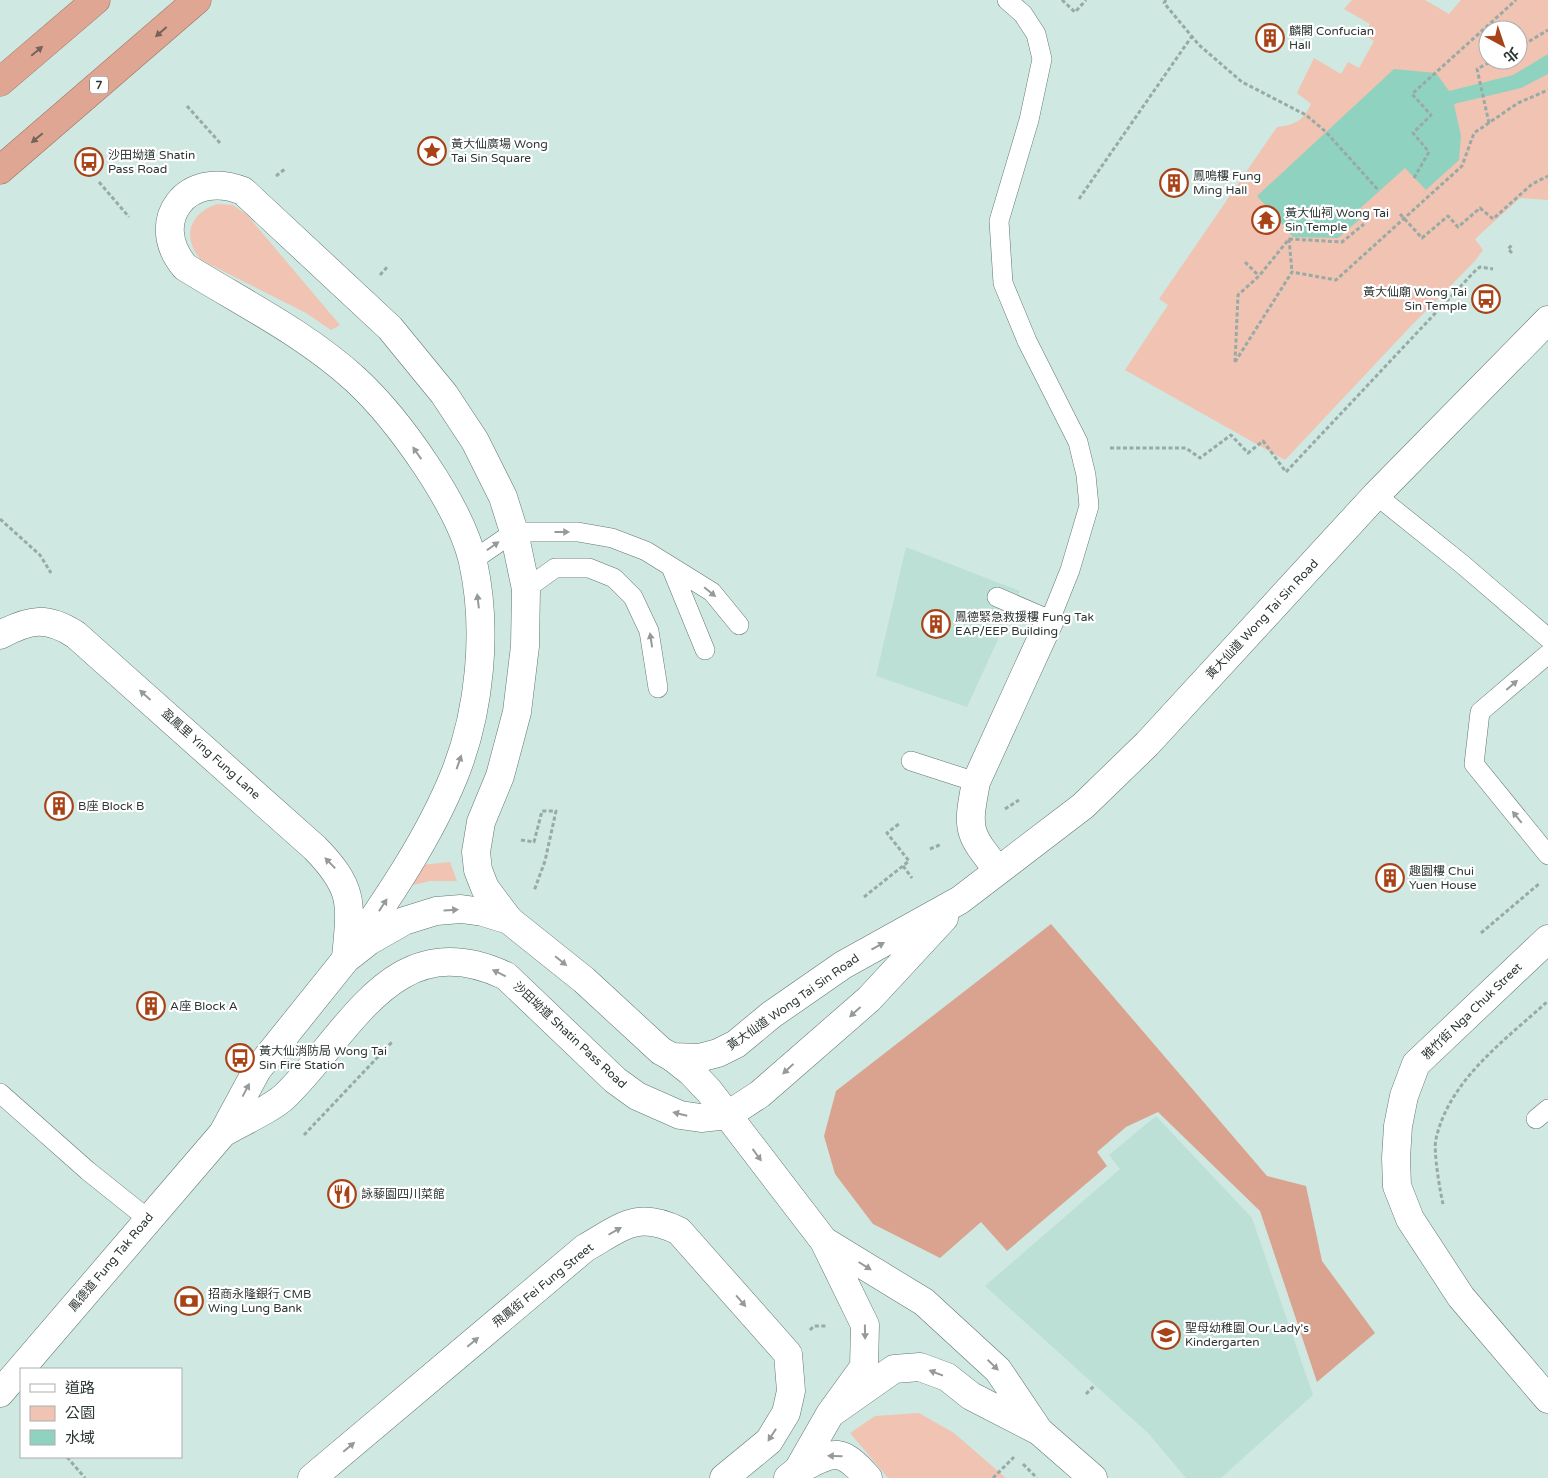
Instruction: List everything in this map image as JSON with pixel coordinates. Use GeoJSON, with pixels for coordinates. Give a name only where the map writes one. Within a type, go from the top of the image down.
{"type":"FeatureCollection","features":[{"type":"Feature","properties":{"kind":"highway"},"geometry":{"type":"LineString","coordinates":[[0,82],[96,0]]}},
{"type":"Feature","properties":{"kind":"highway","name":"7"},"geometry":{"type":"LineString","coordinates":[[0,170],[197,0]]}},
{"type":"Feature","properties":{"kind":"street"},"geometry":{"type":"LineString","coordinates":[[346,959],[385,903],[432,823],[454,776],[469,732],[480,646],[479,610],[472,561],[458,525],[436,482],[399,427],[356,380],[290,330],[185,268],[178,259],[172,248],[170,225],[179,202],[191,192],[215,184],[231,186],[243,191],[390,328],[444,394],[475,441],[503,497],[514,532],[526,589],[525,646],[518,712],[500,776],[482,822],[476,852],[478,870],[485,888],[509,920],[584,980],[651,1043],[691,1072],[728,1115],[824,1240],[865,1325],[864,1366],[830,1414],[793,1474]]}},
{"type":"Feature","properties":{"kind":"street","name":"黃大仙道 Wong Tai Sin Road"},"geometry":{"type":"LineString","coordinates":[[728,1115],[760,1094],[869,999],[960,900],[1083,806],[1147,744],[1376,494],[1548,320]]}},
{"type":"Feature","properties":{"kind":"street"},"geometry":{"type":"LineString","coordinates":[[998,870],[976,843],[971,830],[971,808],[976,782],[1050,620]]}},
{"type":"Feature","properties":{"kind":"street","name":"盈鳳里 Ying Fung Lane"},"geometry":{"type":"LineString","coordinates":[[0,635],[20,624],[42,622],[59,624],[76,635],[315,848],[335,869],[346,887],[349,924],[346,959]]}},
{"type":"Feature","properties":{"kind":"street","name":"黃大仙道 Wong Tai Sin Road"},"geometry":{"type":"LineString","coordinates":[[672,1057],[699,1058],[718,1053],[736,1044],[843,965],[960,900]]}},
{"type":"Feature","properties":{"kind":"street"},"geometry":{"type":"LineString","coordinates":[[346,959],[369,940],[404,921],[436,911],[461,909],[509,920]]}},
{"type":"Feature","properties":{"kind":"street","name":"雅竹街 Nga Chuk Street"},"geometry":{"type":"LineString","coordinates":[[1548,940],[1416,1064],[1404,1096],[1398,1126],[1396,1158],[1397,1186],[1410,1219],[1461,1297],[1548,1398]]}},
{"type":"Feature","properties":{"kind":"street","name":"鳳德道 Fung Tak Road"},"geometry":{"type":"LineString","coordinates":[[21,1368],[223,1132],[257,1070],[346,959]]}},
{"type":"Feature","properties":{"kind":"street","name":"沙田坳道 Shatin Pass Road"},"geometry":{"type":"LineString","coordinates":[[362,1005],[389,981],[422,965],[451,961],[484,965],[506,976],[615,1080],[637,1096],[680,1115],[701,1118],[728,1115]]}},
{"type":"Feature","properties":{"kind":"street","name":"鳳德道 Fung Tak Road"},"geometry":{"type":"LineString","coordinates":[[223,1132],[284,1097],[362,1005]]}},
{"type":"Feature","properties":{"kind":"street","name":"飛鳳街 Fei Fung Street"},"geometry":{"type":"LineString","coordinates":[[312,1478],[585,1248],[630,1222],[660,1222],[680,1231],[788,1354],[791,1391],[786,1413],[769,1441],[724,1478]]}},
{"type":"Feature","properties":{"kind":"street"},"geometry":{"type":"LineString","coordinates":[[824,1240],[924,1302],[998,1370],[1039,1431]]}},
{"type":"Feature","properties":{"kind":"street"},"geometry":{"type":"LineString","coordinates":[[830,1414],[894,1369],[920,1367],[946,1377],[971,1396],[1039,1431],[1093,1478]]}},
{"type":"Feature","properties":{"kind":"street","name":"鳳德道 Fung Tak Road"},"geometry":{"type":"LineString","coordinates":[[0,1393],[20,1369]]}},
{"type":"Feature","properties":{"kind":"street"},"geometry":{"type":"LineString","coordinates":[[793,1474],[830,1454],[846,1456],[868,1478]]}},
{"type":"Feature","properties":{"kind":"lane"},"geometry":{"type":"LineString","coordinates":[[997,597],[1050,620],[1082,533],[1088,506],[1086,475],[1078,442],[1028,340],[1003,283],[999,221],[1030,120],[1042,59],[1036,34],[1023,14],[1007,0]]}},
{"type":"Feature","properties":{"kind":"lane"},"geometry":{"type":"LineString","coordinates":[[1376,494],[1462,564],[1548,638]]}},
{"type":"Feature","properties":{"kind":"lane"},"geometry":{"type":"LineString","coordinates":[[472,561],[514,532],[578,532],[612,538],[646,551],[712,592],[739,625]]}},
{"type":"Feature","properties":{"kind":"lane"},"geometry":{"type":"LineString","coordinates":[[671,567],[705,650]]}},
{"type":"Feature","properties":{"kind":"lane"},"geometry":{"type":"LineString","coordinates":[[526,589],[555,568],[589,568],[614,578],[633,597],[649,631],[658,688]]}},
{"type":"Feature","properties":{"kind":"lane"},"geometry":{"type":"LineString","coordinates":[[1548,654],[1480,712],[1474,764],[1548,855]]}},
{"type":"Feature","properties":{"kind":"lane"},"geometry":{"type":"LineString","coordinates":[[912,761],[976,782]]}},
{"type":"Feature","properties":{"kind":"lane"},"geometry":{"type":"LineString","coordinates":[[0,1093],[88,1171],[148,1219]]}},
{"type":"Feature","properties":{"kind":"path"},"geometry":{"type":"LineString","coordinates":[[1062,0],[1076,12],[1086,0]]}},
{"type":"Feature","properties":{"kind":"path"},"geometry":{"type":"LineString","coordinates":[[1166,0],[1164,2],[1199,45],[1242,82],[1306,115],[1326,132],[1379,191]]}},
{"type":"Feature","properties":{"kind":"path"},"geometry":{"type":"LineString","coordinates":[[1414,178],[1428,152],[1413,133],[1431,115],[1412,94],[1516,0]]}},
{"type":"Feature","properties":{"kind":"path"},"geometry":{"type":"LineString","coordinates":[[1528,42],[1548,30]]}},
{"type":"Feature","properties":{"kind":"path"},"geometry":{"type":"LineString","coordinates":[[1079,199],[1192,36]]}},
{"type":"Feature","properties":{"kind":"path"},"geometry":{"type":"LineString","coordinates":[[1478,68],[1478,77],[1489,123]]}},
{"type":"Feature","properties":{"kind":"path"},"geometry":{"type":"LineString","coordinates":[[1292,272],[1336,280],[1462,166],[1474,133],[1518,103],[1548,90]]}},
{"type":"Feature","properties":{"kind":"path"},"geometry":{"type":"LineString","coordinates":[[187,106],[221,144]]}},
{"type":"Feature","properties":{"kind":"path"},"geometry":{"type":"LineString","coordinates":[[1400,214],[1422,238],[1448,216],[1458,227],[1480,208],[1492,219],[1532,184],[1548,176]]}},
{"type":"Feature","properties":{"kind":"path"},"geometry":{"type":"LineString","coordinates":[[99,182],[129,217]]}},
{"type":"Feature","properties":{"kind":"path"},"geometry":{"type":"LineString","coordinates":[[1290,239],[1342,242],[1364,224]]}},
{"type":"Feature","properties":{"kind":"path"},"geometry":{"type":"LineString","coordinates":[[1290,239],[1292,272],[1235,362],[1238,295],[1258,276],[1290,239]]}},
{"type":"Feature","properties":{"kind":"path"},"geometry":{"type":"LineString","coordinates":[[1512,253],[1508,249],[1513,244]]}},
{"type":"Feature","properties":{"kind":"path"},"geometry":{"type":"LineString","coordinates":[[1245,262],[1258,276]]}},
{"type":"Feature","properties":{"kind":"path"},"geometry":{"type":"LineString","coordinates":[[1110,448],[1186,448],[1200,458],[1231,435],[1248,453],[1263,441],[1286,472],[1475,271],[1480,267],[1493,269]]}},
{"type":"Feature","properties":{"kind":"path"},"geometry":{"type":"LineString","coordinates":[[0,520],[40,555],[50,572]]}},
{"type":"Feature","properties":{"kind":"path"},"geometry":{"type":"LineString","coordinates":[[522,840],[534,842],[542,811],[556,811],[545,861],[534,891]]}},
{"type":"Feature","properties":{"kind":"path"},"geometry":{"type":"LineString","coordinates":[[864,897],[909,862],[887,833],[900,824]]}},
{"type":"Feature","properties":{"kind":"path"},"geometry":{"type":"LineString","coordinates":[[903,866],[912,878]]}},
{"type":"Feature","properties":{"kind":"path"},"geometry":{"type":"LineString","coordinates":[[1481,933],[1540,882]]}},
{"type":"Feature","properties":{"kind":"path"},"geometry":{"type":"LineString","coordinates":[[1447,1212],[1442,1204],[1435,1141],[1451,1098],[1482,1062],[1548,1001]]}},
{"type":"Feature","properties":{"kind":"path"},"geometry":{"type":"LineString","coordinates":[[304,1134],[392,1042]]}},
{"type":"Feature","properties":{"kind":"path"},"geometry":{"type":"LineString","coordinates":[[1086,1394],[1096,1385]]}},
{"type":"Feature","properties":{"kind":"path"},"geometry":{"type":"LineString","coordinates":[[69,1458],[85,1478]]}},
{"type":"Feature","properties":{"kind":"shaded area","name":"鳳德緊急救援樓 Fung Tak EAP/EEP Building"},"geometry":{"type":"Polygon","coordinates":[[[906,547],[1020,591],[967,707],[876,676],[906,547]]]}},
{"type":"Feature","properties":{"kind":"shaded area"},"geometry":{"type":"Polygon","coordinates":[[[1051,924],[1267,1176],[1306,1186],[1322,1261],[1375,1333],[1317,1382],[1260,1211],[1158,1112],[1126,1127],[1097,1152],[1107,1166],[1007,1251],[981,1222],[940,1258],[873,1224],[835,1174],[824,1136],[836,1091],[1051,924]]]}},
{"type":"Feature","properties":{"kind":"shaded area","name":"聖母幼稚園 Our Lady's Kindergarten"},"geometry":{"type":"Polygon","coordinates":[[[1156,1116],[1252,1218],[1313,1395],[1221,1478],[1186,1478],[1148,1433],[985,1286],[1120,1169],[1109,1155],[1156,1116]]]}},
{"type":"Feature","properties":{"kind":"green space"},"geometry":{"type":"Polygon","coordinates":[[[1352,0],[1425,0],[1449,14],[1461,0],[1548,0],[1548,200],[1520,198],[1475,239],[1483,250],[1474,262],[1285,460],[1125,370],[1168,305],[1159,299],[1277,127],[1298,121],[1308,110],[1311,104],[1297,93],[1314,58],[1341,74],[1348,62],[1359,68],[1374,41],[1364,35],[1370,24],[1344,9],[1352,0]]]}},
{"type":"Feature","properties":{"kind":"green space"},"geometry":{"type":"Polygon","coordinates":[[[217,204],[233,205],[247,215],[340,325],[331,330],[306,313],[201,260],[191,243],[191,227],[200,213],[217,204]]]}},
{"type":"Feature","properties":{"kind":"green space"},"geometry":{"type":"Polygon","coordinates":[[[450,862],[457,881],[430,881],[409,886],[421,865],[450,862]]]}},
{"type":"Feature","properties":{"kind":"green space"},"geometry":{"type":"Polygon","coordinates":[[[919,1413],[954,1433],[1006,1478],[888,1478],[850,1433],[875,1416],[919,1413]]]}},
{"type":"Feature","properties":{"kind":"water"},"geometry":{"type":"Polygon","coordinates":[[[1548,54],[1548,74],[1521,88],[1454,104],[1461,136],[1459,160],[1426,190],[1405,168],[1355,213],[1360,219],[1338,238],[1293,237],[1257,196],[1394,69],[1436,73],[1449,91],[1513,75],[1521,70],[1528,70],[1528,66],[1548,54]]]}},
{"type":"Feature","properties":{"kind":"place","name":"麟閣 Confucian Hall"},"geometry":{"type":"Point","coordinates":[1270,38]}},
{"type":"Feature","properties":{"kind":"place","name":"黃大仙廣場 Wong Tai Sin Square"},"geometry":{"type":"Point","coordinates":[432,151]}},
{"type":"Feature","properties":{"kind":"place","name":"沙田坳道 Shatin Pass Road"},"geometry":{"type":"Point","coordinates":[89,162]}},
{"type":"Feature","properties":{"kind":"place","name":"鳳鳴樓 Fung Ming Hall"},"geometry":{"type":"Point","coordinates":[1174,183]}},
{"type":"Feature","properties":{"kind":"place","name":"黃大仙祠 Wong Tai Sin Temple"},"geometry":{"type":"Point","coordinates":[1266,220]}},
{"type":"Feature","properties":{"kind":"place","name":"黃大仙廟 Wong Tai Sin Temple"},"geometry":{"type":"Point","coordinates":[1486,299]}},
{"type":"Feature","properties":{"kind":"place","name":"鳳德緊急救援樓 Fung Tak EAP/EEP Building"},"geometry":{"type":"Point","coordinates":[936,624]}},
{"type":"Feature","properties":{"kind":"place","name":"B座 Block B"},"geometry":{"type":"Point","coordinates":[59,806]}},
{"type":"Feature","properties":{"kind":"place","name":"趣園樓 Chui Yuen House"},"geometry":{"type":"Point","coordinates":[1390,878]}},
{"type":"Feature","properties":{"kind":"place","name":"A座 Block A"},"geometry":{"type":"Point","coordinates":[151,1006]}},
{"type":"Feature","properties":{"kind":"place","name":"黃大仙消防局 Wong Tai Sin Fire Station"},"geometry":{"type":"Point","coordinates":[240,1058]}},
{"type":"Feature","properties":{"kind":"place","name":"詠藜園四川菜館"},"geometry":{"type":"Point","coordinates":[342,1194]}},
{"type":"Feature","properties":{"kind":"place","name":"招商永隆銀行 CMB Wing Lung Bank"},"geometry":{"type":"Point","coordinates":[189,1301]}},
{"type":"Feature","properties":{"kind":"place","name":"聖母幼稚園 Our Lady's Kindergarten"},"geometry":{"type":"Point","coordinates":[1166,1335]}}]}
